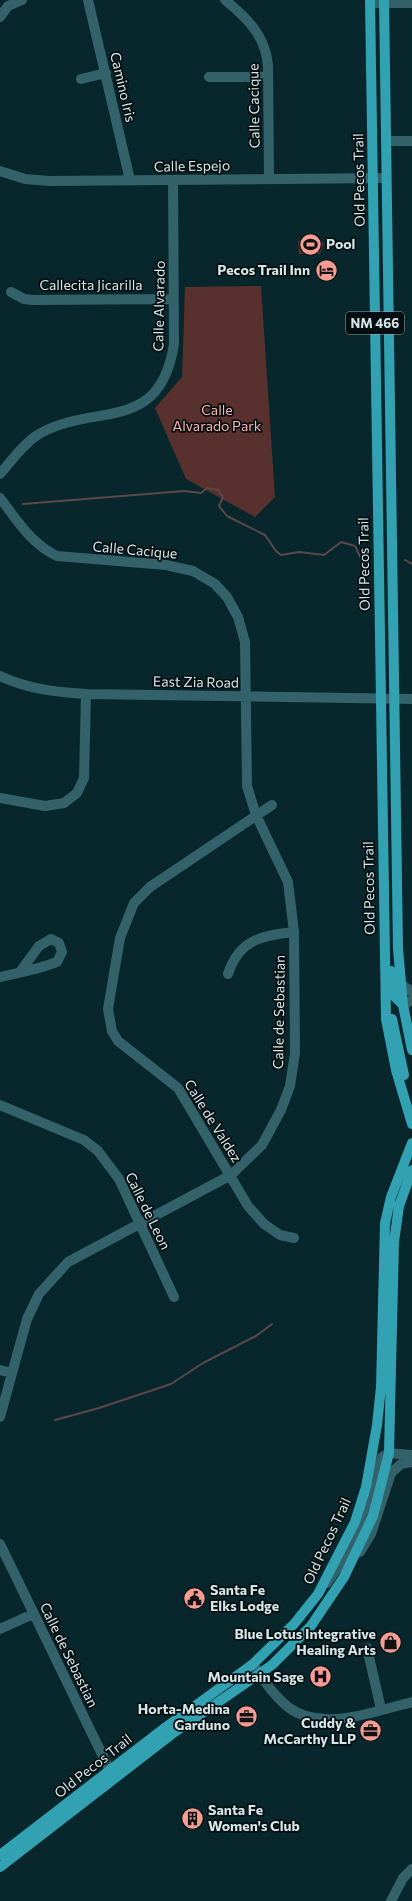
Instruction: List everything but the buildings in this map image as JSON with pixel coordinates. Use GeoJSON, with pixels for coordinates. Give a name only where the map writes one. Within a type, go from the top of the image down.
{"type":"FeatureCollection","features":[{"type":"Feature","properties":{"kind":"main road","name":"Old Pecos Trail"},"geometry":{"type":"LineString","coordinates":[[370,1],[386,1019],[391,1049],[412,1124]]}},
{"type":"Feature","properties":{"kind":"main road","name":"Old Pecos Trail"},"geometry":{"type":"LineString","coordinates":[[384,1],[398,942],[401,984],[408,1003],[412,1050]]}},
{"type":"Feature","properties":{"kind":"main road"},"geometry":{"type":"LineString","coordinates":[[384,934],[394,996],[408,1003]]}},
{"type":"Feature","properties":{"kind":"main road","name":"NM 466"},"geometry":{"type":"LineString","coordinates":[[386,971],[392,1020],[412,1102]]}},
{"type":"Feature","properties":{"kind":"main road","name":"Old Pecos Trail"},"geometry":{"type":"LineString","coordinates":[[0,1867],[112,1775],[253,1664],[294,1624],[318,1594],[355,1522],[368,1481],[376,1432],[381,1387],[383,1234],[391,1197],[412,1143]]}},
{"type":"Feature","properties":{"kind":"main road","name":"Old Pecos Trail"},"geometry":{"type":"LineString","coordinates":[[0,1856],[112,1775],[272,1665],[311,1626],[331,1599],[350,1567],[373,1516],[389,1453],[394,1242],[396,1218],[412,1170]]}},
{"type":"Feature","properties":{"kind":"main road"},"geometry":{"type":"LineString","coordinates":[[403,1194],[412,1177]]}},
{"type":"Feature","properties":{"kind":"street"},"geometry":{"type":"LineString","coordinates":[[0,17],[8,6],[22,0]]}},
{"type":"Feature","properties":{"kind":"street","name":"Camino Iris"},"geometry":{"type":"LineString","coordinates":[[88,0],[130,180]]}},
{"type":"Feature","properties":{"kind":"street","name":"Calle Cacique"},"geometry":{"type":"LineString","coordinates":[[225,0],[251,23],[259,35],[266,53],[268,77],[269,179]]}},
{"type":"Feature","properties":{"kind":"street"},"geometry":{"type":"LineString","coordinates":[[370,1],[412,3]]}},
{"type":"Feature","properties":{"kind":"street"},"geometry":{"type":"LineString","coordinates":[[81,79],[106,73]]}},
{"type":"Feature","properties":{"kind":"street"},"geometry":{"type":"LineString","coordinates":[[209,77],[268,77]]}},
{"type":"Feature","properties":{"kind":"street"},"geometry":{"type":"LineString","coordinates":[[386,141],[412,141]]}},
{"type":"Feature","properties":{"kind":"street","name":"Calle Espejo"},"geometry":{"type":"LineString","coordinates":[[0,171],[16,177],[41,181],[386,178]]}},
{"type":"Feature","properties":{"kind":"street","name":"Calle Alvarado"},"geometry":{"type":"LineString","coordinates":[[0,474],[28,442],[39,434],[64,425],[128,410],[142,403],[154,393],[164,380],[171,365],[174,344],[173,180]]}},
{"type":"Feature","properties":{"kind":"street","name":"Callecita Jicarilla"},"geometry":{"type":"LineString","coordinates":[[11,292],[33,300],[174,299]]}},
{"type":"Feature","properties":{"kind":"street","name":"Calle Cacique"},"geometry":{"type":"LineString","coordinates":[[0,498],[28,535],[45,551],[57,556],[166,565],[193,571],[215,584],[227,597],[240,623],[245,642],[245,698]]}},
{"type":"Feature","properties":{"kind":"street","name":"East Zia Road"},"geometry":{"type":"LineString","coordinates":[[0,676],[22,685],[46,691],[86,694],[245,698],[412,699]]}},
{"type":"Feature","properties":{"kind":"street"},"geometry":{"type":"LineString","coordinates":[[0,798],[45,806],[64,803],[77,793],[84,778],[86,694]]}},
{"type":"Feature","properties":{"kind":"street","name":"Calle de Sebastian"},"geometry":{"type":"LineString","coordinates":[[0,1417],[27,1318],[39,1294],[68,1262],[231,1175],[262,1145],[281,1110],[290,1086],[295,1053],[294,932],[288,882],[256,815],[247,786],[245,698]]}},
{"type":"Feature","properties":{"kind":"street","name":"Calle de Valdez"},"geometry":{"type":"LineString","coordinates":[[272,805],[150,887],[134,903],[120,938],[108,1009],[112,1031],[118,1041],[178,1088],[248,1206],[264,1224],[280,1235],[294,1238]]}},
{"type":"Feature","properties":{"kind":"street"},"geometry":{"type":"LineString","coordinates":[[228,974],[232,961],[250,941],[271,934],[294,932]]}},
{"type":"Feature","properties":{"kind":"street"},"geometry":{"type":"LineString","coordinates":[[0,977],[20,972]]}},
{"type":"Feature","properties":{"kind":"street"},"geometry":{"type":"LineString","coordinates":[[401,984],[412,992]]}},
{"type":"Feature","properties":{"kind":"street","name":"Calle de Leon"},"geometry":{"type":"LineString","coordinates":[[0,1105],[84,1140],[98,1151],[119,1179],[174,1296]]}},
{"type":"Feature","properties":{"kind":"street"},"geometry":{"type":"LineString","coordinates":[[0,1370],[12,1373]]}},
{"type":"Feature","properties":{"kind":"street"},"geometry":{"type":"LineString","coordinates":[[318,1594],[336,1570],[354,1539],[366,1510],[380,1460],[383,1455],[389,1453],[412,1454]]}},
{"type":"Feature","properties":{"kind":"street"},"geometry":{"type":"LineString","coordinates":[[350,1567],[371,1534],[391,1473],[401,1464],[412,1462]]}},
{"type":"Feature","properties":{"kind":"street","name":"Calle de Sebastian"},"geometry":{"type":"LineString","coordinates":[[0,1544],[112,1775]]}},
{"type":"Feature","properties":{"kind":"street"},"geometry":{"type":"LineString","coordinates":[[0,1629],[33,1614]]}},
{"type":"Feature","properties":{"kind":"street"},"geometry":{"type":"LineString","coordinates":[[367,1648],[381,1709]]}},
{"type":"Feature","properties":{"kind":"street"},"geometry":{"type":"LineString","coordinates":[[253,1664],[274,1693],[287,1706],[306,1716],[331,1720],[412,1702]]}},
{"type":"Feature","properties":{"kind":"street"},"geometry":{"type":"LineString","coordinates":[[392,1901],[403,1878],[412,1869]]}},
{"type":"Feature","properties":{"kind":"green space"},"geometry":{"type":"Polygon","coordinates":[[[298,241],[319,241],[324,243],[320,254],[299,254],[298,241]]]}},
{"type":"Feature","properties":{"kind":"green space","name":"Calle Alvarado Park"},"geometry":{"type":"Polygon","coordinates":[[[261,286],[275,497],[255,517],[186,479],[155,408],[182,377],[185,287],[261,286]]]}},
{"type":"Feature","properties":{"kind":"shaded area","name":"Pool"},"geometry":{"type":"Polygon","coordinates":[[[318,241],[319,247],[305,249],[302,247],[304,242],[318,241]]]}},
{"type":"Feature","properties":{"kind":"waterway"},"geometry":{"type":"LineString","coordinates":[[23,504],[184,491],[201,493],[207,488],[218,490],[223,497],[219,506],[227,516],[265,535],[276,551],[281,555],[299,552],[324,555],[341,542],[355,546],[364,565]]}},
{"type":"Feature","properties":{"kind":"waterway"},"geometry":{"type":"LineString","coordinates":[[405,560],[412,564]]}},
{"type":"Feature","properties":{"kind":"waterway"},"geometry":{"type":"LineString","coordinates":[[55,1420],[99,1408],[171,1384],[203,1363],[256,1336],[272,1324]]}},
{"type":"Feature","properties":{"kind":"place","name":"Pool"},"geometry":{"type":"Point","coordinates":[311,244]}},
{"type":"Feature","properties":{"kind":"place","name":"Pecos Trail Inn"},"geometry":{"type":"Point","coordinates":[326,270]}},
{"type":"Feature","properties":{"kind":"place","name":"Santa Fe Elks Lodge"},"geometry":{"type":"Point","coordinates":[194,1598]}},
{"type":"Feature","properties":{"kind":"place","name":"Blue Lotus Integrative Healing Arts"},"geometry":{"type":"Point","coordinates":[391,1642]}},
{"type":"Feature","properties":{"kind":"place","name":"Mountain Sage"},"geometry":{"type":"Point","coordinates":[320,1677]}},
{"type":"Feature","properties":{"kind":"place","name":"Horta-Medina Garduno"},"geometry":{"type":"Point","coordinates":[246,1717]}},
{"type":"Feature","properties":{"kind":"place","name":"Cuddy & McCarthy LLP"},"geometry":{"type":"Point","coordinates":[371,1731]}},
{"type":"Feature","properties":{"kind":"place","name":"Santa Fe Women's Club"},"geometry":{"type":"Point","coordinates":[192,1818]}}]}
